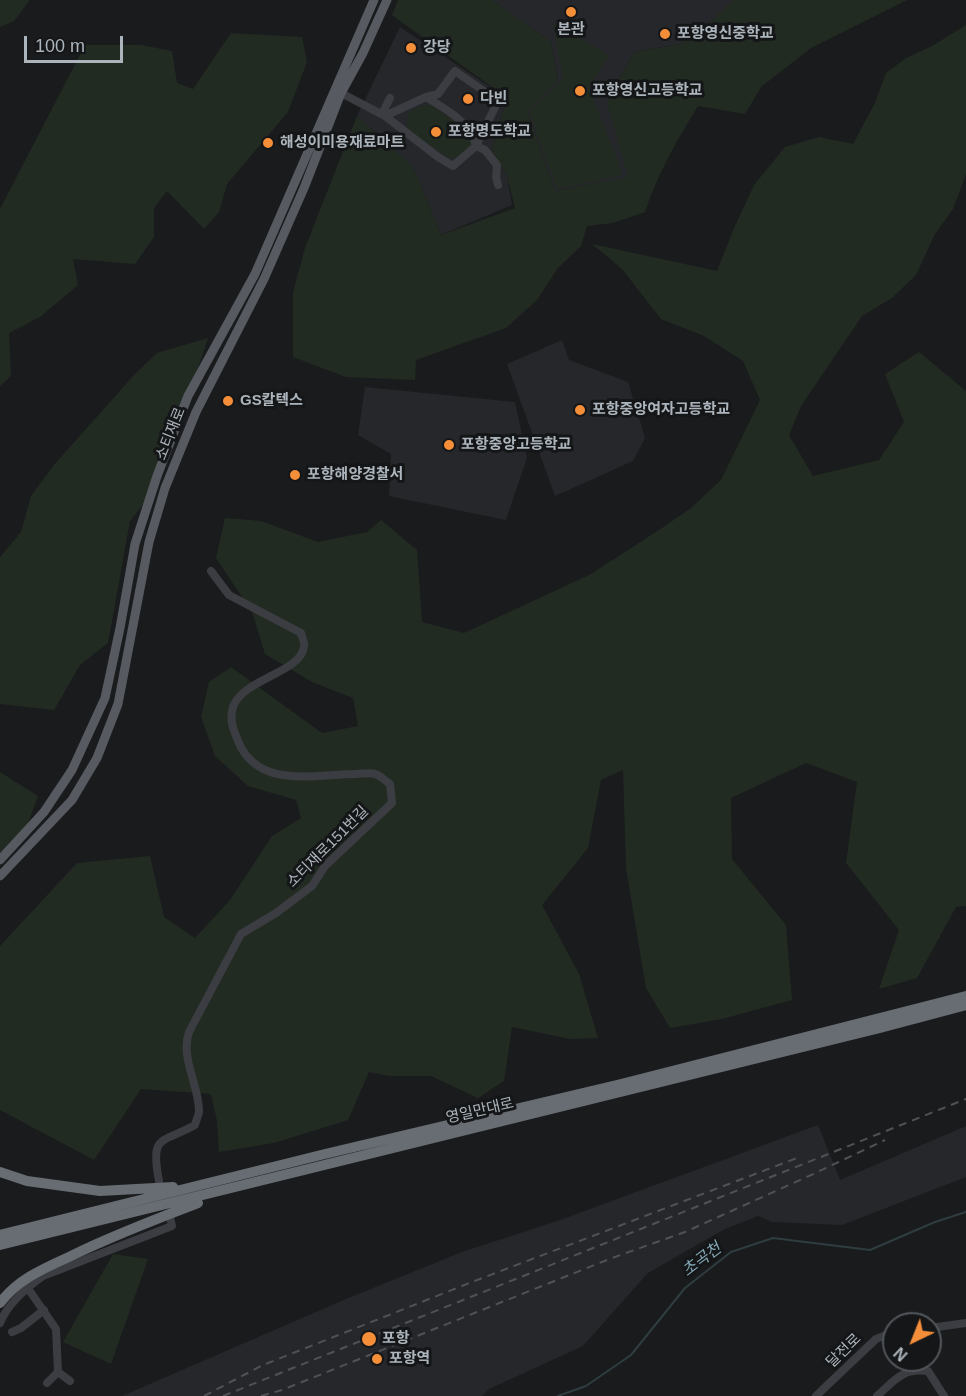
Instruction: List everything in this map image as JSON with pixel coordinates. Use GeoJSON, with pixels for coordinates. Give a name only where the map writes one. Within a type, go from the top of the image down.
{"type":"FeatureCollection","features":[{"type":"Feature","properties":{"kind":"highway","name":"영일만대로"},"geometry":{"type":"LineString","coordinates":[[0,1242],[325,1154],[621,1084],[966,996]]}},
{"type":"Feature","properties":{"kind":"highway","name":"영일만대로"},"geometry":{"type":"LineString","coordinates":[[0,1242],[235,1188],[331,1162],[565,1106],[966,1005]]}},
{"type":"Feature","properties":{"kind":"highway"},"geometry":{"type":"LineString","coordinates":[[0,1172],[27,1181],[100,1191],[201,1186]]}},
{"type":"Feature","properties":{"kind":"highway"},"geometry":{"type":"LineString","coordinates":[[0,1303],[15,1286],[38,1271],[100,1242],[235,1188]]}},
{"type":"Feature","properties":{"kind":"main road","name":"소티재로"},"geometry":{"type":"LineString","coordinates":[[0,860],[44,812],[72,770],[105,698],[135,544],[157,476],[188,396],[255,274],[374,0]]}},
{"type":"Feature","properties":{"kind":"main road","name":"소티재로"},"geometry":{"type":"LineString","coordinates":[[0,876],[72,800],[97,758],[118,704],[149,542],[165,488],[196,412],[264,279],[304,188],[341,93],[363,53],[387,0]]}},
{"type":"Feature","properties":{"kind":"street"},"geometry":{"type":"LineString","coordinates":[[341,93],[383,115],[453,166],[476,146],[498,102],[455,71],[438,94],[383,115]]}},
{"type":"Feature","properties":{"kind":"street"},"geometry":{"type":"LineString","coordinates":[[426,97],[460,121],[475,138],[476,146]]}},
{"type":"Feature","properties":{"kind":"street"},"geometry":{"type":"LineString","coordinates":[[383,115],[390,98]]}},
{"type":"Feature","properties":{"kind":"street"},"geometry":{"type":"LineString","coordinates":[[476,146],[485,150],[497,165],[498,185]]}},
{"type":"Feature","properties":{"kind":"street","name":"소티재로151번길"},"geometry":{"type":"LineString","coordinates":[[159,1181],[156,1151],[162,1140],[195,1125],[199,1111],[187,1052],[187,1038],[241,934],[276,913],[312,886],[325,866],[392,803],[390,784],[375,774],[295,778],[273,774],[257,765],[243,752],[231,722],[233,704],[244,693],[266,678],[298,661],[304,646],[301,633],[229,595],[211,571]]}},
{"type":"Feature","properties":{"kind":"street"},"geometry":{"type":"LineString","coordinates":[[0,1323],[14,1301],[27,1287],[43,1276],[172,1226],[170,1217]]}},
{"type":"Feature","properties":{"kind":"street"},"geometry":{"type":"LineString","coordinates":[[27,1287],[56,1329],[58,1372],[47,1383]]}},
{"type":"Feature","properties":{"kind":"street"},"geometry":{"type":"LineString","coordinates":[[12,1332],[21,1328],[44,1310]]}},
{"type":"Feature","properties":{"kind":"street"},"geometry":{"type":"LineString","coordinates":[[942,1326],[966,1323]]}},
{"type":"Feature","properties":{"kind":"street","name":"달전로"},"geometry":{"type":"LineString","coordinates":[[816,1396],[876,1340],[882,1337]]}},
{"type":"Feature","properties":{"kind":"street"},"geometry":{"type":"LineString","coordinates":[[879,1395],[898,1376],[915,1370],[928,1371],[944,1396]]}},
{"type":"Feature","properties":{"kind":"street"},"geometry":{"type":"LineString","coordinates":[[58,1372],[70,1381]]}},
{"type":"Feature","properties":{"kind":"shaded area"},"geometry":{"type":"Polygon","coordinates":[[[0,0],[30,0],[14,21],[0,27],[0,0]]]}},
{"type":"Feature","properties":{"kind":"shaded area"},"geometry":{"type":"Polygon","coordinates":[[[398,0],[492,0],[551,42],[558,80],[527,111],[555,191],[628,177],[607,102],[634,52],[680,44],[708,24],[733,0],[907,0],[811,48],[761,87],[745,114],[698,106],[668,157],[645,212],[613,223],[587,226],[581,246],[558,268],[537,300],[506,328],[416,360],[415,380],[346,377],[293,357],[293,292],[305,248],[357,116],[413,167],[441,235],[515,208],[507,176],[492,149],[507,98],[392,15],[398,0]]]}},
{"type":"Feature","properties":{"kind":"shaded area","name":"포항영신고등학교"},"geometry":{"type":"Polygon","coordinates":[[[492,0],[733,0],[708,24],[680,44],[634,52],[607,102],[629,177],[555,191],[527,111],[558,80],[551,42],[492,0]]]}},
{"type":"Feature","properties":{"kind":"shaded area"},"geometry":{"type":"Polygon","coordinates":[[[553,23],[609,55],[589,88],[623,175],[557,189],[529,111],[563,79],[553,23]]]}},
{"type":"Feature","properties":{"kind":"shaded area"},"geometry":{"type":"Polygon","coordinates":[[[966,25],[966,174],[953,209],[935,234],[916,275],[892,298],[862,316],[801,406],[789,435],[813,476],[879,460],[904,422],[885,374],[919,352],[966,391],[966,906],[956,907],[917,978],[879,989],[899,930],[846,863],[857,782],[806,763],[731,798],[732,859],[786,925],[792,1000],[722,1019],[670,1028],[646,988],[626,868],[623,770],[601,780],[588,848],[542,905],[579,974],[598,1038],[570,1039],[512,1027],[504,1081],[478,1098],[431,1076],[389,1076],[369,1072],[348,1120],[274,1143],[219,1152],[217,1121],[211,1094],[141,1089],[94,1160],[0,1110],[0,946],[77,863],[150,856],[164,917],[195,938],[230,900],[272,836],[301,818],[296,800],[248,786],[215,756],[201,717],[209,682],[231,667],[322,733],[358,726],[353,698],[312,682],[265,654],[252,612],[216,558],[225,518],[261,521],[318,542],[367,532],[381,520],[417,550],[422,622],[464,633],[591,574],[662,528],[691,508],[721,480],[760,400],[743,361],[704,336],[661,319],[622,269],[592,244],[717,271],[754,185],[785,147],[819,137],[853,144],[875,103],[886,73],[906,58],[932,46],[966,25]]]}},
{"type":"Feature","properties":{"kind":"shaded area","name":"포항명도학교"},"geometry":{"type":"Polygon","coordinates":[[[400,27],[507,98],[492,149],[507,176],[512,205],[441,235],[413,167],[357,116],[400,27]]]}},
{"type":"Feature","properties":{"kind":"shaded area"},"geometry":{"type":"Polygon","coordinates":[[[231,33],[302,37],[307,62],[288,112],[227,184],[219,212],[204,229],[167,191],[154,208],[154,237],[135,264],[73,259],[78,285],[40,317],[9,333],[11,376],[0,386],[0,209],[85,45],[141,45],[172,51],[177,83],[193,89],[231,33]]]}},
{"type":"Feature","properties":{"kind":"shaded area"},"geometry":{"type":"Polygon","coordinates":[[[430,105],[461,125],[471,139],[469,151],[455,159],[447,157],[409,131],[408,115],[419,107],[430,105]]]}},
{"type":"Feature","properties":{"kind":"shaded area"},"geometry":{"type":"Polygon","coordinates":[[[208,338],[159,485],[130,521],[108,643],[80,665],[54,710],[0,704],[0,557],[21,532],[31,496],[53,466],[135,374],[157,353],[208,338]]]}},
{"type":"Feature","properties":{"kind":"shaded area","name":"포항중앙여자고등학교"},"geometry":{"type":"Polygon","coordinates":[[[562,340],[569,360],[628,382],[645,438],[633,461],[555,496],[507,364],[562,340]]]}},
{"type":"Feature","properties":{"kind":"shaded area","name":"포항중앙고등학교"},"geometry":{"type":"Polygon","coordinates":[[[365,387],[515,402],[527,458],[506,520],[389,496],[391,454],[358,435],[365,387]]]}},
{"type":"Feature","properties":{"kind":"shaded area"},"geometry":{"type":"Polygon","coordinates":[[[0,772],[38,796],[27,826],[0,859],[0,772]]]}},
{"type":"Feature","properties":{"kind":"shaded area"},"geometry":{"type":"Polygon","coordinates":[[[818,1125],[840,1180],[966,1126],[966,1177],[842,1225],[772,1222],[758,1216],[723,1230],[648,1273],[583,1346],[489,1389],[482,1396],[122,1396],[346,1299],[462,1252],[560,1220],[818,1125]]]}},
{"type":"Feature","properties":{"kind":"shaded area"},"geometry":{"type":"Polygon","coordinates":[[[113,1254],[148,1259],[111,1364],[63,1342],[113,1254]]]}},
{"type":"Feature","properties":{"kind":"waterway","name":"초곡천"},"geometry":{"type":"LineString","coordinates":[[558,1396],[586,1386],[631,1355],[685,1288],[731,1252],[773,1238],[870,1250],[935,1222],[966,1212]]}},
{"type":"Feature","properties":{"kind":"railway"},"geometry":{"type":"LineString","coordinates":[[223,1396],[966,1099]]}},
{"type":"Feature","properties":{"kind":"railway"},"geometry":{"type":"LineString","coordinates":[[261,1396],[282,1390],[612,1258],[685,1232],[885,1140]]}},
{"type":"Feature","properties":{"kind":"railway"},"geometry":{"type":"LineString","coordinates":[[204,1396],[263,1365],[472,1282],[797,1158]]}},
{"type":"Feature","properties":{"kind":"place","name":"본관"},"geometry":{"type":"Point","coordinates":[571,12]}},
{"type":"Feature","properties":{"kind":"place","name":"포항영신중학교"},"geometry":{"type":"Point","coordinates":[665,34]}},
{"type":"Feature","properties":{"kind":"place","name":"강당"},"geometry":{"type":"Point","coordinates":[411,48]}},
{"type":"Feature","properties":{"kind":"place","name":"포항영신고등학교"},"geometry":{"type":"Point","coordinates":[580,91]}},
{"type":"Feature","properties":{"kind":"place","name":"다빈"},"geometry":{"type":"Point","coordinates":[468,99]}},
{"type":"Feature","properties":{"kind":"place","name":"포항명도학교"},"geometry":{"type":"Point","coordinates":[436,132]}},
{"type":"Feature","properties":{"kind":"place","name":"해성이미용재료마트"},"geometry":{"type":"Point","coordinates":[268,143]}},
{"type":"Feature","properties":{"kind":"place","name":"GS칼텍스"},"geometry":{"type":"Point","coordinates":[228,401]}},
{"type":"Feature","properties":{"kind":"place","name":"포항중앙여자고등학교"},"geometry":{"type":"Point","coordinates":[580,410]}},
{"type":"Feature","properties":{"kind":"place","name":"포항중앙고등학교"},"geometry":{"type":"Point","coordinates":[449,445]}},
{"type":"Feature","properties":{"kind":"place","name":"포항해양경찰서"},"geometry":{"type":"Point","coordinates":[295,475]}},
{"type":"Feature","properties":{"kind":"place","name":"포항"},"geometry":{"type":"Point","coordinates":[369,1339]}},
{"type":"Feature","properties":{"kind":"place","name":"포항역"},"geometry":{"type":"Point","coordinates":[377,1359]}}]}
